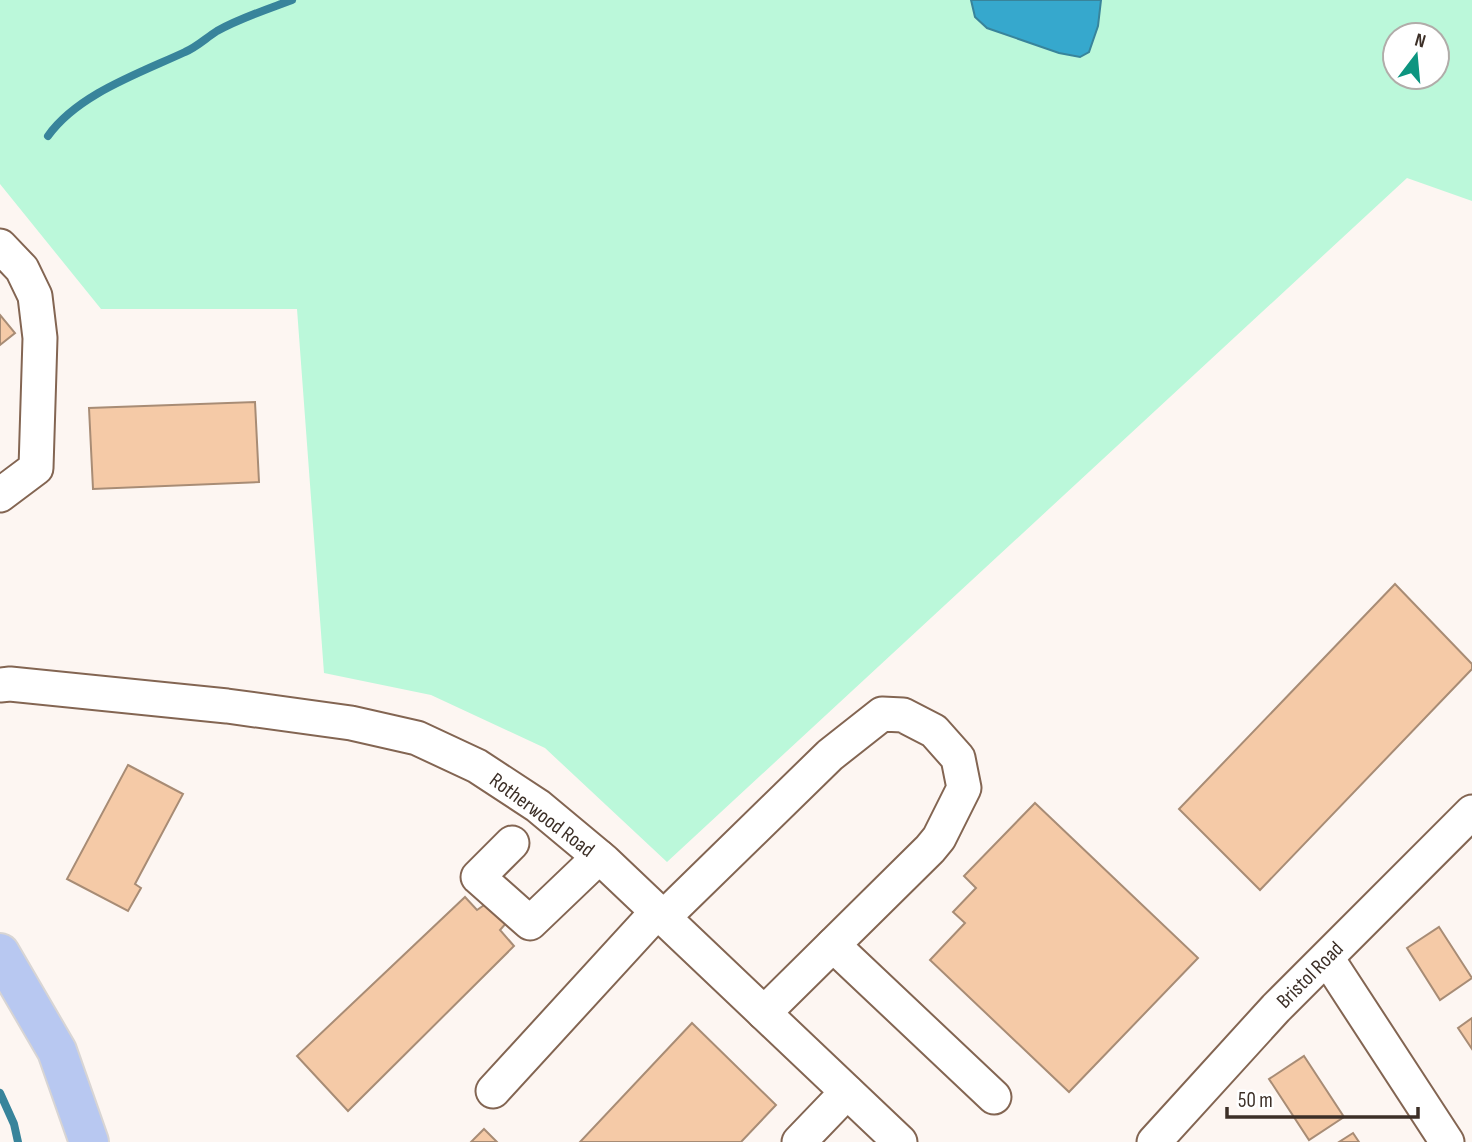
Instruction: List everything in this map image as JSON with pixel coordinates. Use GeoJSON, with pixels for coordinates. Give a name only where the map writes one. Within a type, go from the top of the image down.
{"type":"FeatureCollection","features":[{"type":"Feature","properties":{"kind":"main road"},"geometry":{"type":"LineString","coordinates":[[0,953],[57,1051],[89,1142]]}},
{"type":"Feature","properties":{"kind":"street"},"geometry":{"type":"LineString","coordinates":[[0,246],[22,269],[35,296],[40,338],[36,468],[0,495]]}},
{"type":"Feature","properties":{"kind":"street","name":"Rotherwood Road"},"geometry":{"type":"LineString","coordinates":[[0,685],[226,706],[351,723],[417,738],[477,766],[538,806],[599,858],[900,1142]]}},
{"type":"Feature","properties":{"kind":"street"},"geometry":{"type":"LineString","coordinates":[[493,1091],[660,915],[830,755],[882,713],[903,715],[934,731],[958,758],[964,788],[939,838],[764,1013]]}},
{"type":"Feature","properties":{"kind":"street","name":"Bristol Road"},"geometry":{"type":"LineString","coordinates":[[1154,1142],[1276,1008],[1472,812]]}},
{"type":"Feature","properties":{"kind":"street"},"geometry":{"type":"LineString","coordinates":[[512,843],[478,877],[530,923],[599,858]]}},
{"type":"Feature","properties":{"kind":"street"},"geometry":{"type":"LineString","coordinates":[[833,945],[994,1097]]}},
{"type":"Feature","properties":{"kind":"street"},"geometry":{"type":"LineString","coordinates":[[1328,958],[1447,1142]]}},
{"type":"Feature","properties":{"kind":"street"},"geometry":{"type":"LineString","coordinates":[[799,1142],[847,1092]]}},
{"type":"Feature","properties":{"kind":"green space"},"geometry":{"type":"Polygon","coordinates":[[[0,0],[971,0],[975,17],[987,28],[1059,53],[1080,57],[1089,52],[1098,26],[1101,0],[1472,0],[1472,201],[1407,178],[667,862],[545,748],[431,695],[324,673],[297,309],[101,309],[0,184],[0,0]]]}},
{"type":"Feature","properties":{"kind":"water"},"geometry":{"type":"Polygon","coordinates":[[[971,0],[1101,0],[1098,26],[1089,52],[1080,57],[1059,53],[987,28],[975,17],[971,0]]]}},
{"type":"Feature","properties":{"kind":"building"},"geometry":{"type":"Polygon","coordinates":[[[0,315],[15,333],[0,345],[0,315]]]}},
{"type":"Feature","properties":{"kind":"building"},"geometry":{"type":"Polygon","coordinates":[[[255,402],[259,482],[93,489],[89,408],[255,402]]]}},
{"type":"Feature","properties":{"kind":"building"},"geometry":{"type":"Polygon","coordinates":[[[1395,584],[1472,664],[1472,669],[1260,890],[1179,809],[1395,584]]]}},
{"type":"Feature","properties":{"kind":"building"},"geometry":{"type":"Polygon","coordinates":[[[128,765],[183,794],[135,884],[141,888],[128,911],[67,879],[128,765]]]}},
{"type":"Feature","properties":{"kind":"building"},"geometry":{"type":"Polygon","coordinates":[[[1035,803],[1198,958],[1069,1092],[930,960],[965,923],[953,912],[976,888],[964,876],[1035,803]]]}},
{"type":"Feature","properties":{"kind":"building"},"geometry":{"type":"Polygon","coordinates":[[[465,897],[477,910],[490,901],[508,921],[500,930],[514,946],[348,1111],[297,1056],[465,897]]]}},
{"type":"Feature","properties":{"kind":"building"},"geometry":{"type":"Polygon","coordinates":[[[1439,927],[1472,978],[1440,1000],[1407,948],[1439,927]]]}},
{"type":"Feature","properties":{"kind":"building"},"geometry":{"type":"Polygon","coordinates":[[[1472,1018],[1472,1049],[1458,1028],[1472,1018]]]}},
{"type":"Feature","properties":{"kind":"building"},"geometry":{"type":"Polygon","coordinates":[[[692,1023],[776,1105],[741,1142],[580,1142],[692,1023]]]}},
{"type":"Feature","properties":{"kind":"building"},"geometry":{"type":"Polygon","coordinates":[[[1304,1056],[1344,1117],[1309,1140],[1269,1079],[1304,1056]]]}},
{"type":"Feature","properties":{"kind":"building"},"geometry":{"type":"Polygon","coordinates":[[[484,1129],[497,1142],[471,1142],[484,1129]]]}},
{"type":"Feature","properties":{"kind":"building"},"geometry":{"type":"Polygon","coordinates":[[[1353,1133],[1359,1142],[1339,1142],[1353,1133]]]}},
{"type":"Feature","properties":{"kind":"waterway"},"geometry":{"type":"LineString","coordinates":[[48,136],[76,108],[111,86],[189,50],[226,26],[292,0]]}},
{"type":"Feature","properties":{"kind":"waterway"},"geometry":{"type":"LineString","coordinates":[[0,1093],[14,1124],[18,1142]]}}]}
